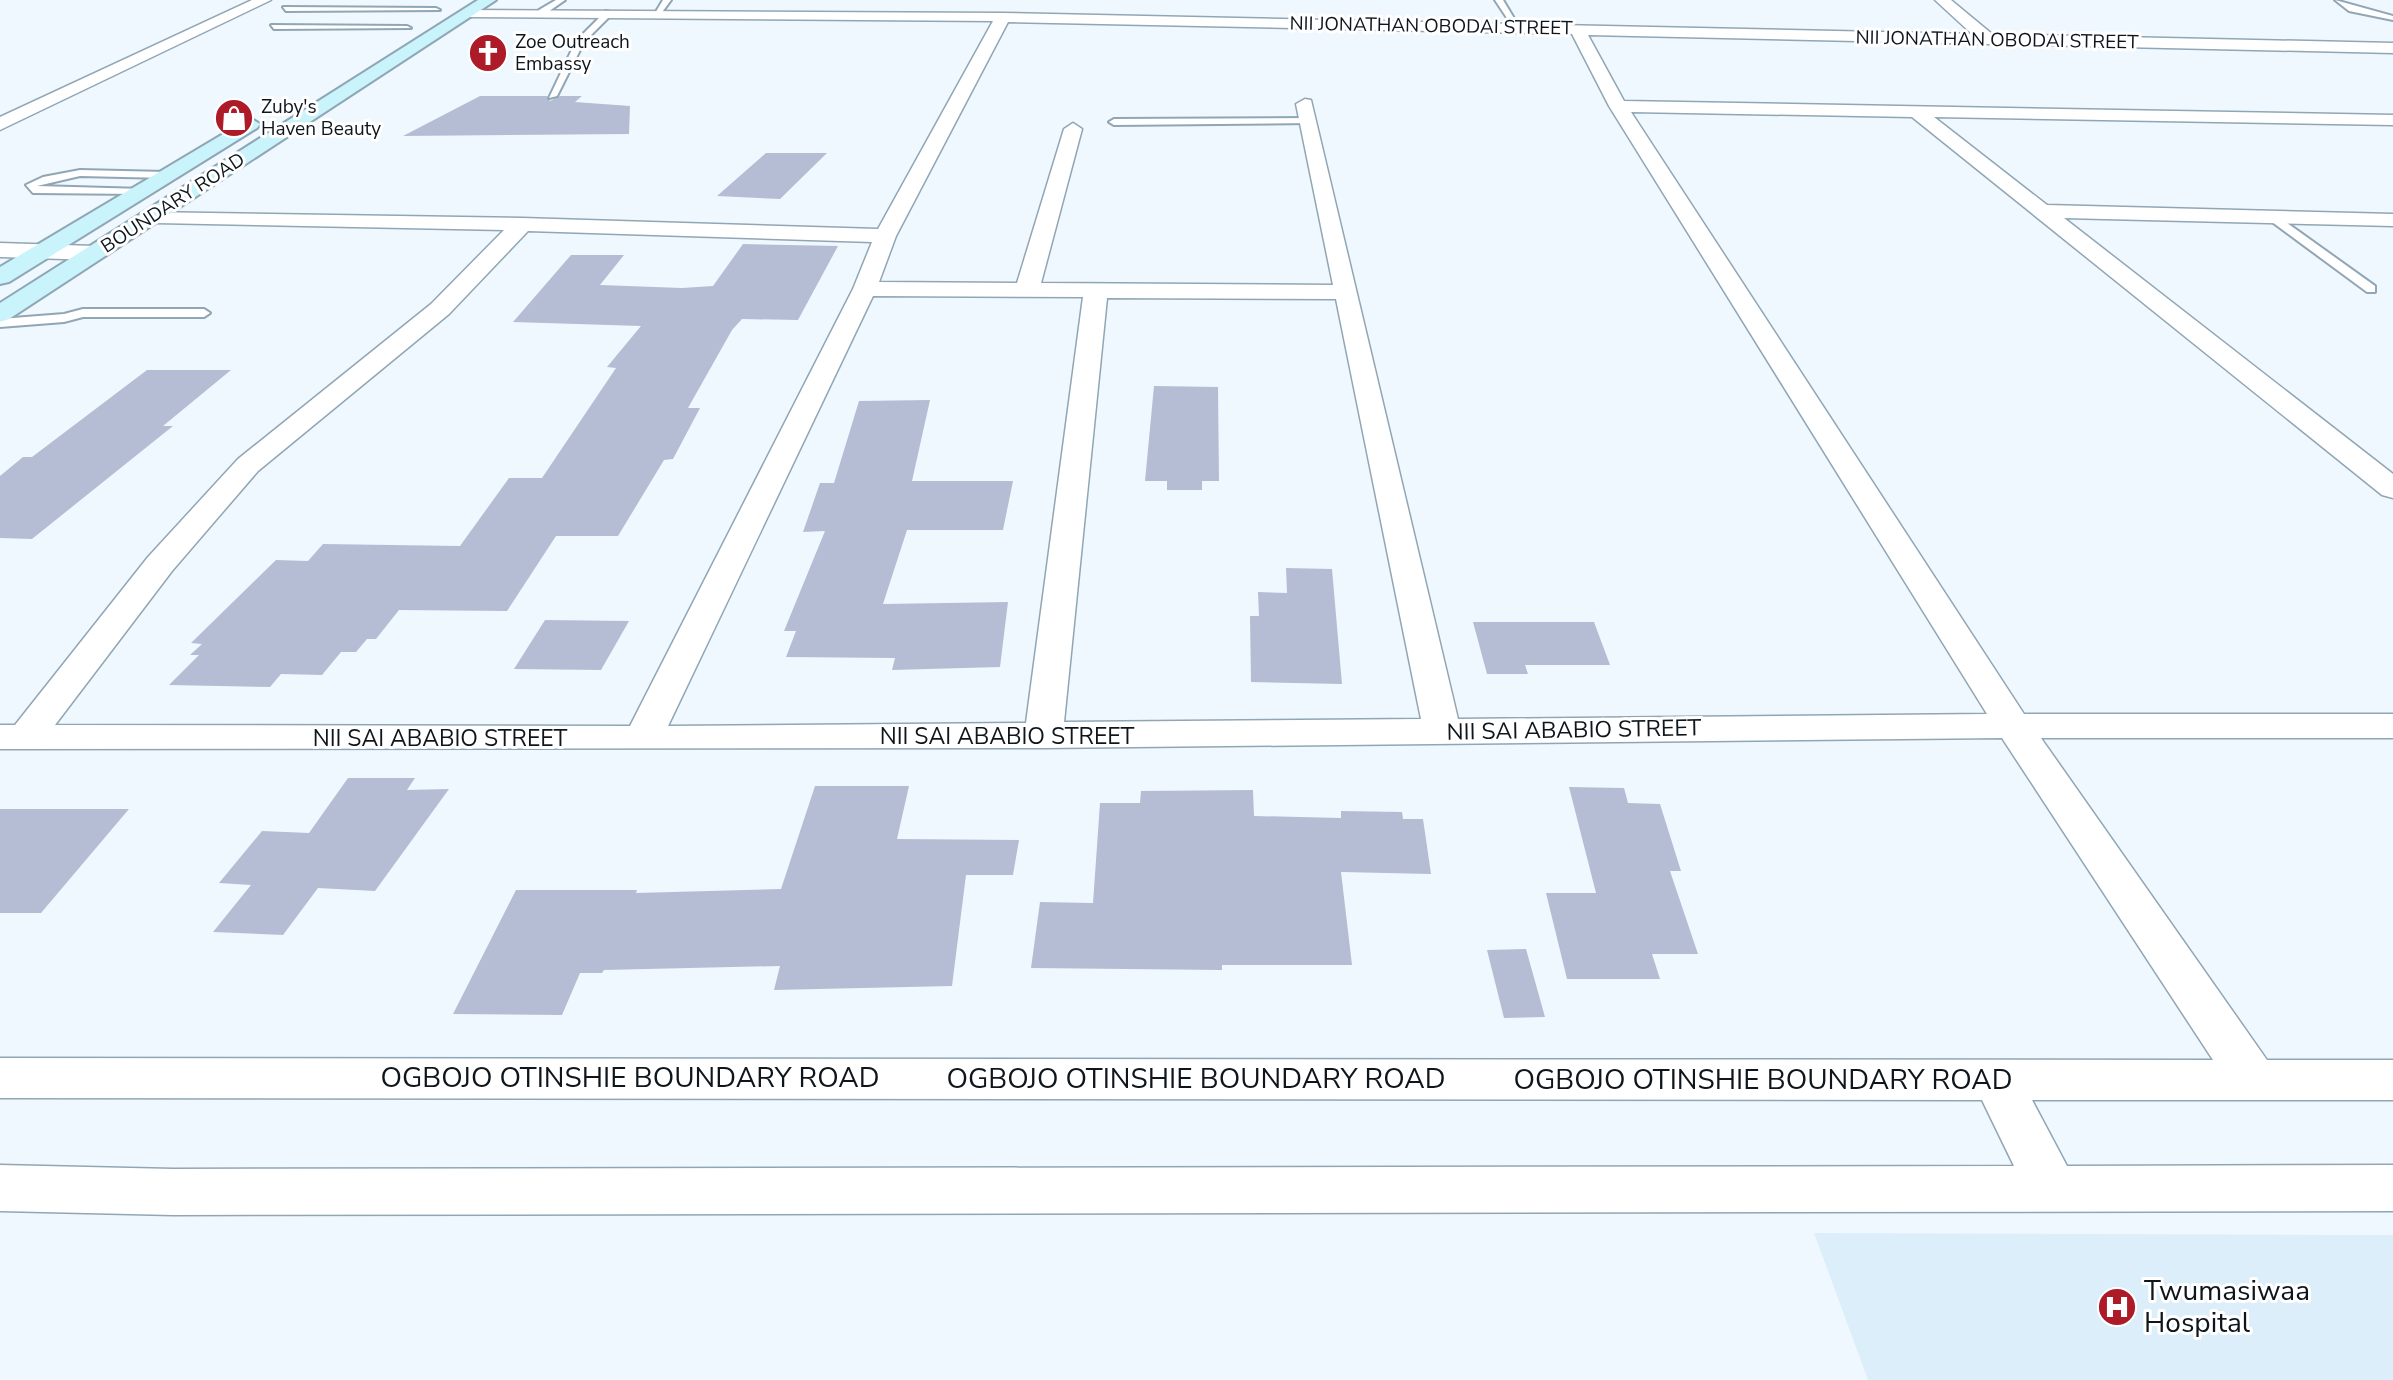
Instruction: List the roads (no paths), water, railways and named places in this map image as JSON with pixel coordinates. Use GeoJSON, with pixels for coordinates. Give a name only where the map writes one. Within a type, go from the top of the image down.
{"type":"FeatureCollection","features":[{"type":"Feature","properties":{"kind":"main road","name":"BOUNDARY ROAD"},"geometry":{"type":"LineString","coordinates":[[375,48],[407,28],[452,8],[488,0]]}},
{"type":"Feature","properties":{"kind":"main road","name":"BOUNDARY ROAD"},"geometry":{"type":"LineString","coordinates":[[0,314],[156,217],[305,116],[452,8]]}},
{"type":"Feature","properties":{"kind":"main road","name":"BOUNDARY ROAD"},"geometry":{"type":"LineString","coordinates":[[0,276],[265,115]]}},
{"type":"Feature","properties":{"kind":"street"},"geometry":{"type":"LineString","coordinates":[[0,124],[264,0]]}},
{"type":"Feature","properties":{"kind":"street"},"geometry":{"type":"LineString","coordinates":[[743,13],[753,0]]}},
{"type":"Feature","properties":{"kind":"street"},"geometry":{"type":"LineString","coordinates":[[1086,19],[1096,0]]}},
{"type":"Feature","properties":{"kind":"street"},"geometry":{"type":"LineString","coordinates":[[1942,0],[1990,41]]}},
{"type":"Feature","properties":{"kind":"street","name":"NII JONATHAN OBODAI STREET"},"geometry":{"type":"LineString","coordinates":[[452,8],[542,12],[1003,17],[2393,48]]}},
{"type":"Feature","properties":{"kind":"street"},"geometry":{"type":"LineString","coordinates":[[643,738],[864,289],[885,236],[1003,17]]}},
{"type":"Feature","properties":{"kind":"street"},"geometry":{"type":"LineString","coordinates":[[1577,29],[1618,106],[2013,726],[2254,1081]]}},
{"type":"Feature","properties":{"kind":"street"},"geometry":{"type":"LineString","coordinates":[[13,100],[50,100]]}},
{"type":"Feature","properties":{"kind":"street"},"geometry":{"type":"LineString","coordinates":[[1618,106],[1919,114],[2393,120]]}},
{"type":"Feature","properties":{"kind":"street"},"geometry":{"type":"LineString","coordinates":[[1307,112],[1442,731]]}},
{"type":"Feature","properties":{"kind":"street"},"geometry":{"type":"LineString","coordinates":[[1919,114],[2393,489]]}},
{"type":"Feature","properties":{"kind":"street"},"geometry":{"type":"LineString","coordinates":[[1027,290],[1073,129]]}},
{"type":"Feature","properties":{"kind":"street"},"geometry":{"type":"LineString","coordinates":[[2044,211],[2393,220]]}},
{"type":"Feature","properties":{"kind":"street"},"geometry":{"type":"LineString","coordinates":[[156,217],[522,224],[885,236]]}},
{"type":"Feature","properties":{"kind":"street"},"geometry":{"type":"LineString","coordinates":[[13,737],[248,465],[440,309],[522,224]]}},
{"type":"Feature","properties":{"kind":"street"},"geometry":{"type":"LineString","coordinates":[[0,250],[95,253]]}},
{"type":"Feature","properties":{"kind":"street"},"geometry":{"type":"LineString","coordinates":[[864,289],[1346,292]]}},
{"type":"Feature","properties":{"kind":"street"},"geometry":{"type":"LineString","coordinates":[[1043,737],[1096,290]]}},
{"type":"Feature","properties":{"kind":"street","name":"NII SAI ABABIO STREET"},"geometry":{"type":"LineString","coordinates":[[13,737],[1043,737],[2013,726],[2393,726]]}},
{"type":"Feature","properties":{"kind":"street","name":"OGBOJO OTINSHIE BOUNDARY ROAD"},"geometry":{"type":"LineString","coordinates":[[0,1078],[2393,1080]]}},
{"type":"Feature","properties":{"kind":"street"},"geometry":{"type":"LineString","coordinates":[[1997,1081],[2051,1186]]}},
{"type":"Feature","properties":{"kind":"street"},"geometry":{"type":"LineString","coordinates":[[0,1188],[173,1192],[2051,1186],[2393,1188]]}},
{"type":"Feature","properties":{"kind":"lane"},"geometry":{"type":"LineString","coordinates":[[542,12],[561,0]]}},
{"type":"Feature","properties":{"kind":"lane"},"geometry":{"type":"LineString","coordinates":[[657,13],[667,0]]}},
{"type":"Feature","properties":{"kind":"lane"},"geometry":{"type":"LineString","coordinates":[[1499,0],[1518,28]]}},
{"type":"Feature","properties":{"kind":"lane"},"geometry":{"type":"LineString","coordinates":[[2339,0],[2352,9],[2393,18]]}},
{"type":"Feature","properties":{"kind":"lane"},"geometry":{"type":"LineString","coordinates":[[286,9],[452,8]]}},
{"type":"Feature","properties":{"kind":"lane"},"geometry":{"type":"LineString","coordinates":[[552,96],[580,41],[609,13]]}},
{"type":"Feature","properties":{"kind":"lane"},"geometry":{"type":"LineString","coordinates":[[274,27],[407,28]]}},
{"type":"Feature","properties":{"kind":"lane"},"geometry":{"type":"LineString","coordinates":[[1114,122],[1307,112]]}},
{"type":"Feature","properties":{"kind":"lane"},"geometry":{"type":"LineString","coordinates":[[140,191],[33,190],[32,185],[43,179],[69,174],[166,175]]}},
{"type":"Feature","properties":{"kind":"lane"},"geometry":{"type":"LineString","coordinates":[[2272,217],[2371,289]]}},
{"type":"Feature","properties":{"kind":"lane"},"geometry":{"type":"LineString","coordinates":[[0,323],[64,318],[83,313],[204,313]]}},
{"type":"Feature","properties":{"kind":"place","name":"Zoe Outreach Embassy"},"geometry":{"type":"Point","coordinates":[488,53]}},
{"type":"Feature","properties":{"kind":"place","name":"Zuby's Haven Beauty"},"geometry":{"type":"Point","coordinates":[234,118]}},
{"type":"Feature","properties":{"kind":"place","name":"Twumasiwaa Hospital"},"geometry":{"type":"Point","coordinates":[2117,1307]}}]}
